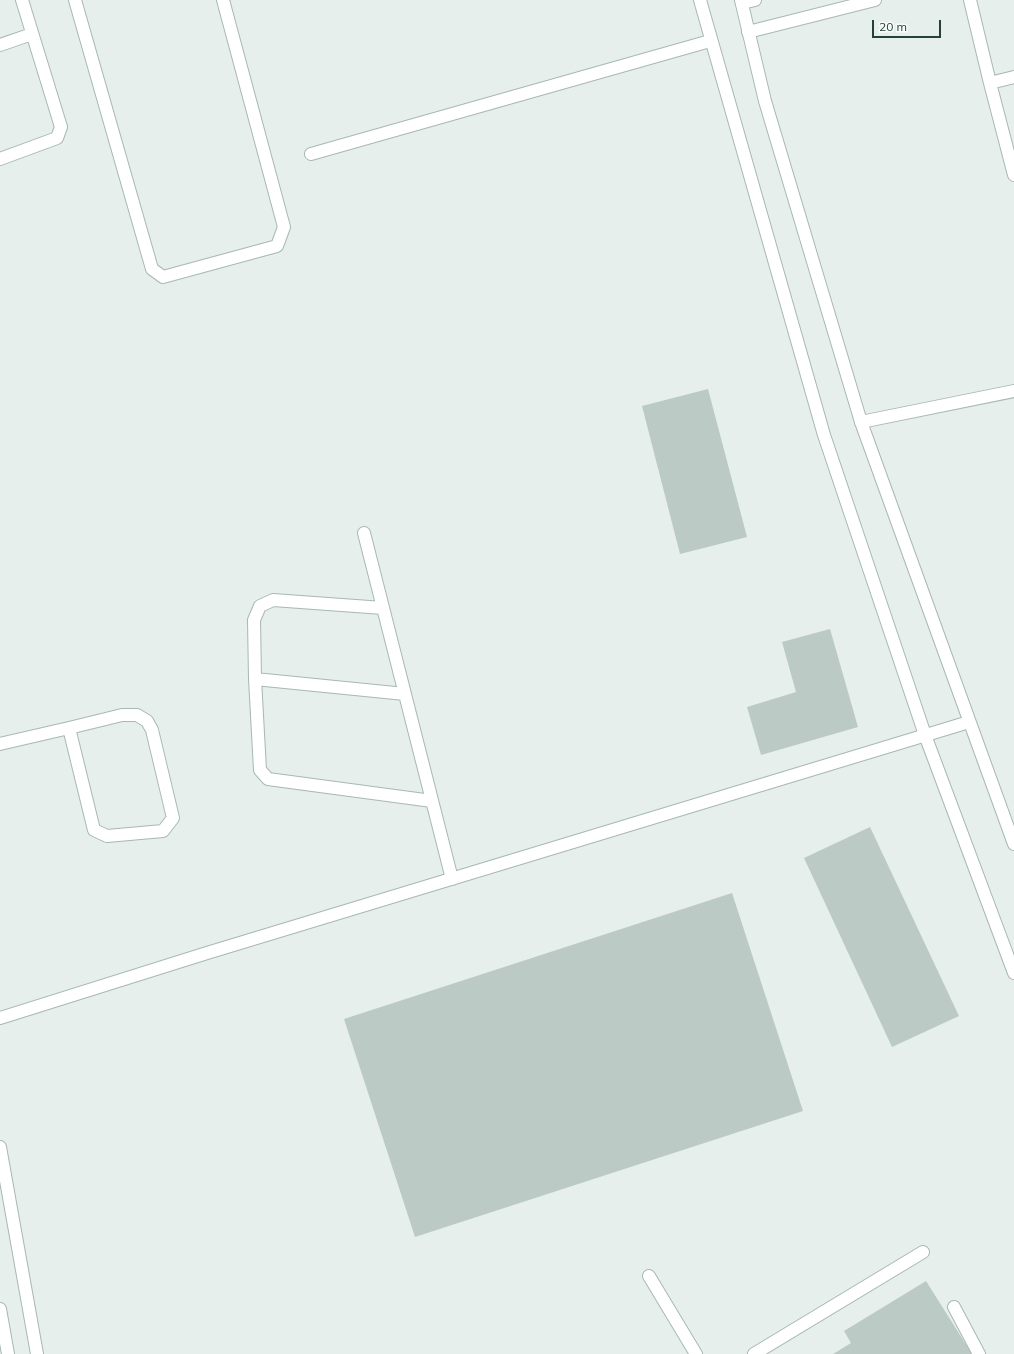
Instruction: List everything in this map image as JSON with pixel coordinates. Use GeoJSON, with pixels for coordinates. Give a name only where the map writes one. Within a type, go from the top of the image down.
{"type":"FeatureCollection","features":[{"type":"Feature","properties":{"kind":"street"},"geometry":{"type":"LineString","coordinates":[[0,159],[57,138],[61,127],[22,0]]}},
{"type":"Feature","properties":{"kind":"street"},"geometry":{"type":"LineString","coordinates":[[75,0],[152,268],[163,277],[277,246],[284,228],[223,0]]}},
{"type":"Feature","properties":{"kind":"street"},"geometry":{"type":"LineString","coordinates":[[700,0],[710,41],[824,435],[925,735],[1014,973]]}},
{"type":"Feature","properties":{"kind":"street"},"geometry":{"type":"LineString","coordinates":[[755,0],[741,2],[765,101],[860,422],[1014,844]]}},
{"type":"Feature","properties":{"kind":"street"},"geometry":{"type":"LineString","coordinates":[[748,32],[875,0]]}},
{"type":"Feature","properties":{"kind":"street"},"geometry":{"type":"LineString","coordinates":[[970,0],[1014,175]]}},
{"type":"Feature","properties":{"kind":"street"},"geometry":{"type":"LineString","coordinates":[[0,45],[32,34]]}},
{"type":"Feature","properties":{"kind":"street"},"geometry":{"type":"LineString","coordinates":[[311,154],[710,41]]}},
{"type":"Feature","properties":{"kind":"street"},"geometry":{"type":"LineString","coordinates":[[990,83],[1014,77]]}},
{"type":"Feature","properties":{"kind":"street"},"geometry":{"type":"LineString","coordinates":[[860,422],[1014,391]]}},
{"type":"Feature","properties":{"kind":"street"},"geometry":{"type":"LineString","coordinates":[[364,533],[452,879]]}},
{"type":"Feature","properties":{"kind":"street"},"geometry":{"type":"LineString","coordinates":[[383,608],[273,600],[267,601],[260,606],[254,620],[258,765],[260,770],[268,779],[432,801]]}},
{"type":"Feature","properties":{"kind":"street"},"geometry":{"type":"LineString","coordinates":[[255,679],[405,694]]}},
{"type":"Feature","properties":{"kind":"street"},"geometry":{"type":"LineString","coordinates":[[0,744],[122,715],[137,715],[147,721],[152,730],[173,818],[163,831],[107,836],[94,830],[69,728]]}},
{"type":"Feature","properties":{"kind":"street"},"geometry":{"type":"LineString","coordinates":[[0,1018],[969,722]]}},
{"type":"Feature","properties":{"kind":"street"},"geometry":{"type":"LineString","coordinates":[[0,1147],[36,1354]]}},
{"type":"Feature","properties":{"kind":"street"},"geometry":{"type":"LineString","coordinates":[[754,1354],[923,1252]]}},
{"type":"Feature","properties":{"kind":"street"},"geometry":{"type":"LineString","coordinates":[[649,1276],[696,1354]]}},
{"type":"Feature","properties":{"kind":"street"},"geometry":{"type":"LineString","coordinates":[[954,1307],[979,1354]]}},
{"type":"Feature","properties":{"kind":"street"},"geometry":{"type":"LineString","coordinates":[[0,1309],[8,1354]]}},
{"type":"Feature","properties":{"kind":"building"},"geometry":{"type":"Polygon","coordinates":[[[708,389],[747,537],[680,554],[642,406],[708,389]]]}},
{"type":"Feature","properties":{"kind":"building"},"geometry":{"type":"Polygon","coordinates":[[[830,629],[858,727],[761,755],[747,707],[796,692],[782,642],[830,629]]]}},
{"type":"Feature","properties":{"kind":"building"},"geometry":{"type":"Polygon","coordinates":[[[870,827],[959,1016],[892,1047],[804,858],[870,827]]]}},
{"type":"Feature","properties":{"kind":"building"},"geometry":{"type":"Polygon","coordinates":[[[732,893],[803,1111],[415,1237],[344,1019],[732,893]]]}},
{"type":"Feature","properties":{"kind":"building"},"geometry":{"type":"Polygon","coordinates":[[[926,1281],[972,1354],[833,1354],[851,1343],[844,1331],[926,1281]]]}}]}
